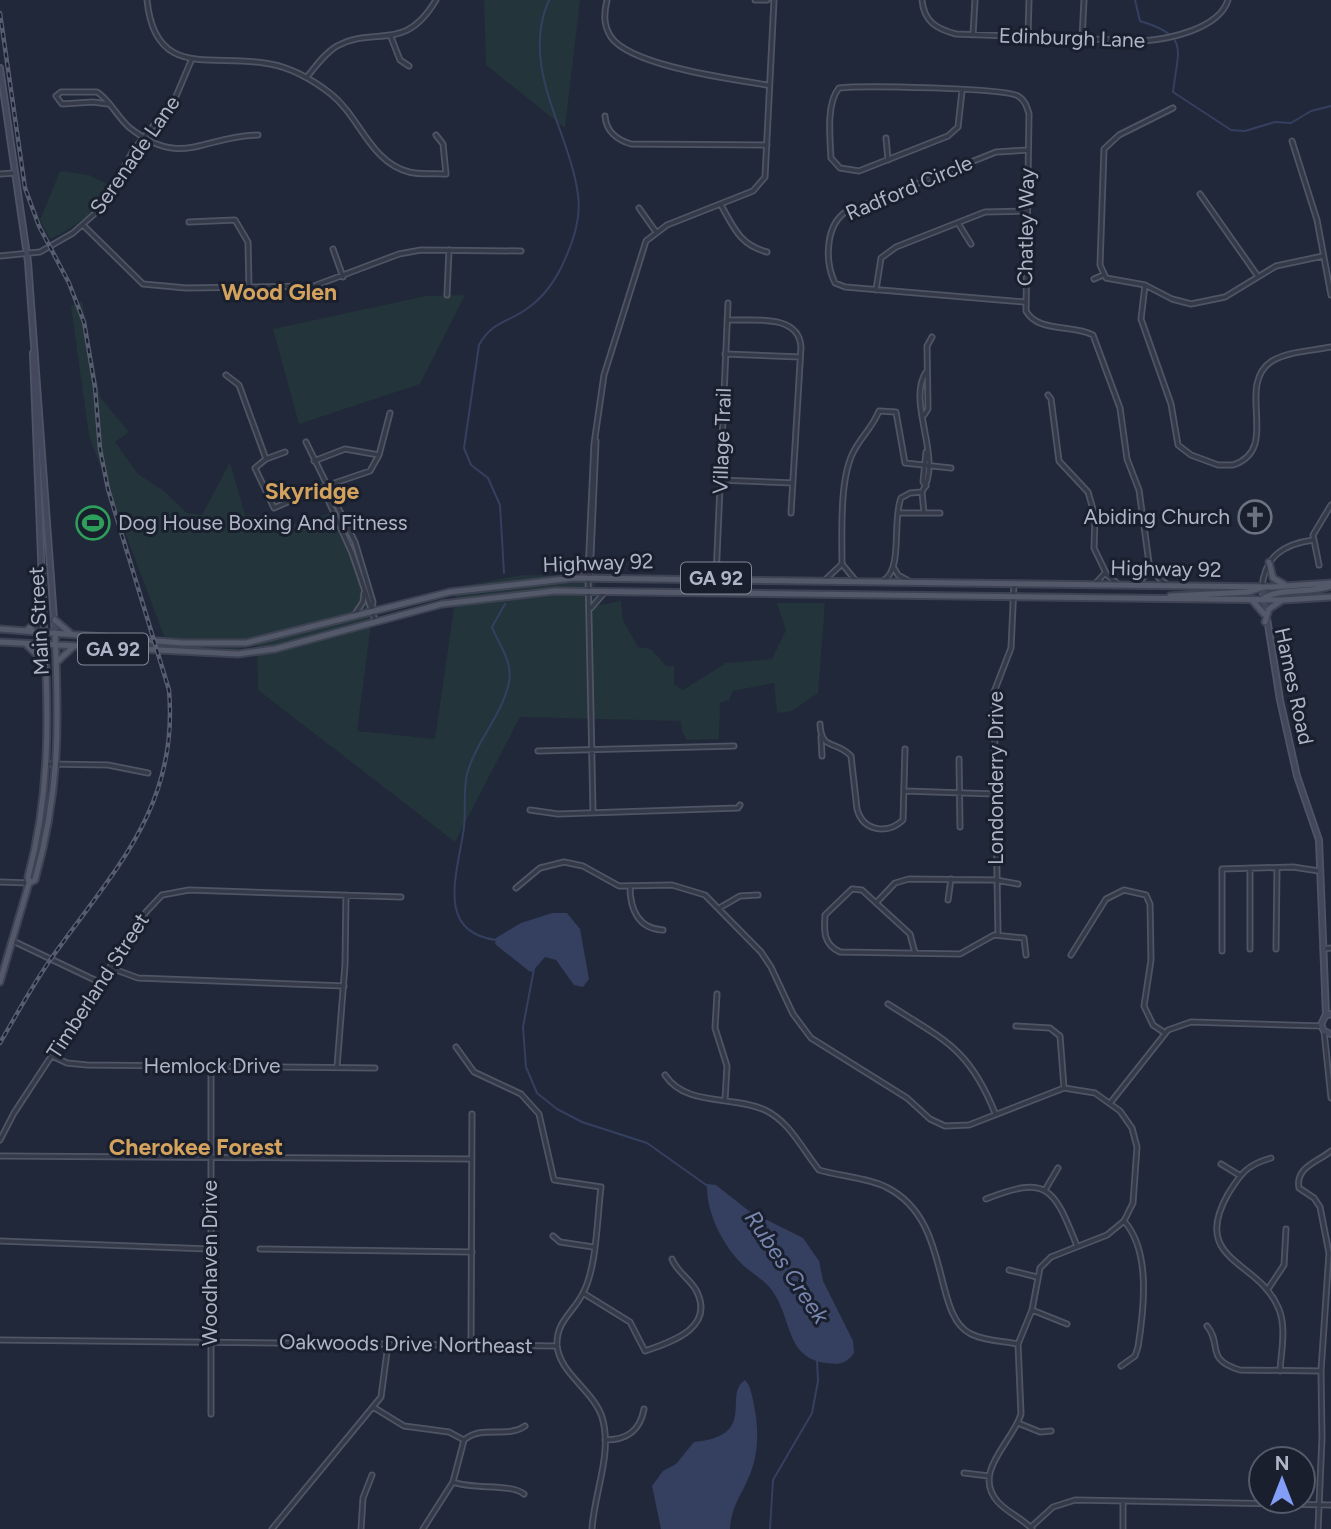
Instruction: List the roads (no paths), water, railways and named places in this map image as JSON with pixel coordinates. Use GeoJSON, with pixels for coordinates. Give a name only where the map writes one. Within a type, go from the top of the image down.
{"type":"FeatureCollection","features":[{"type":"Feature","properties":{"kind":"main road","name":"Main Street"},"geometry":{"type":"LineString","coordinates":[[0,68],[27,255],[57,664],[58,764],[48,831],[35,880],[29,883]]}},
{"type":"Feature","properties":{"kind":"main road","name":"Main Street"},"geometry":{"type":"LineString","coordinates":[[0,982],[29,883],[27,877],[39,830],[48,764],[46,665],[34,437],[34,353]]}},
{"type":"Feature","properties":{"kind":"main road"},"geometry":{"type":"LineString","coordinates":[[1269,562],[1273,578],[1291,587]]}},
{"type":"Feature","properties":{"kind":"main road","name":"Highway 92"},"geometry":{"type":"LineString","coordinates":[[0,629],[194,644],[261,641],[372,609],[499,584],[574,578],[1262,587],[1331,584]]}},
{"type":"Feature","properties":{"kind":"main road"},"geometry":{"type":"LineString","coordinates":[[1262,600],[1271,594],[1311,592],[1331,584]]}},
{"type":"Feature","properties":{"kind":"main road"},"geometry":{"type":"LineString","coordinates":[[1161,598],[1186,594],[1249,592],[1262,587]]}},
{"type":"Feature","properties":{"kind":"main road","name":"Hames Road"},"geometry":{"type":"LineString","coordinates":[[1262,587],[1265,622],[1297,776],[1317,830],[1328,1015],[1323,1029]]}},
{"type":"Feature","properties":{"kind":"main road","name":"Highway 92"},"geometry":{"type":"LineString","coordinates":[[0,642],[238,654],[275,649],[375,620],[483,597],[590,591],[1252,600],[1331,597]]}},
{"type":"Feature","properties":{"kind":"main road"},"geometry":{"type":"LineString","coordinates":[[1252,600],[1264,614]]}},
{"type":"Feature","properties":{"kind":"main road"},"geometry":{"type":"LineString","coordinates":[[1265,622],[1272,607],[1283,600]]}},
{"type":"Feature","properties":{"kind":"main road"},"geometry":{"type":"LineString","coordinates":[[26,631],[38,621],[43,611]]}},
{"type":"Feature","properties":{"kind":"main road"},"geometry":{"type":"LineString","coordinates":[[55,620],[75,635]]}},
{"type":"Feature","properties":{"kind":"main road"},"geometry":{"type":"LineString","coordinates":[[24,643],[37,652],[46,665]]}},
{"type":"Feature","properties":{"kind":"main road"},"geometry":{"type":"LineString","coordinates":[[194,644],[195,653]]}},
{"type":"Feature","properties":{"kind":"main road"},"geometry":{"type":"LineString","coordinates":[[57,664],[73,647]]}},
{"type":"Feature","properties":{"kind":"main road"},"geometry":{"type":"LineString","coordinates":[[1323,1029],[1331,1034]]}},
{"type":"Feature","properties":{"kind":"street"},"geometry":{"type":"LineString","coordinates":[[147,0],[149,18],[157,36],[172,52],[191,61],[268,63],[297,71],[345,106],[372,146],[391,165],[411,172],[446,174],[443,144],[436,135]]}},
{"type":"Feature","properties":{"kind":"street"},"geometry":{"type":"LineString","coordinates":[[306,77],[322,58],[338,46],[391,37],[424,19],[436,0]]}},
{"type":"Feature","properties":{"kind":"street"},"geometry":{"type":"LineString","coordinates":[[607,0],[605,23],[612,40],[620,46],[668,65],[768,85]]}},
{"type":"Feature","properties":{"kind":"street"},"geometry":{"type":"LineString","coordinates":[[755,0],[767,0]]}},
{"type":"Feature","properties":{"kind":"street"},"geometry":{"type":"LineString","coordinates":[[590,578],[596,441],[604,374],[639,255],[656,232],[753,191],[762,183],[767,168],[768,85],[774,0]]}},
{"type":"Feature","properties":{"kind":"street","name":"Edinburgh Lane"},"geometry":{"type":"LineString","coordinates":[[922,0],[923,9],[932,24],[956,34],[1157,40],[1184,32],[1220,15],[1228,0]]}},
{"type":"Feature","properties":{"kind":"street"},"geometry":{"type":"LineString","coordinates":[[973,35],[975,0]]}},
{"type":"Feature","properties":{"kind":"street"},"geometry":{"type":"LineString","coordinates":[[1028,37],[1029,0]]}},
{"type":"Feature","properties":{"kind":"street"},"geometry":{"type":"LineString","coordinates":[[1082,39],[1084,0]]}},
{"type":"Feature","properties":{"kind":"street"},"geometry":{"type":"LineString","coordinates":[[391,37],[400,60],[409,66]]}},
{"type":"Feature","properties":{"kind":"street","name":"Serenade Lane"},"geometry":{"type":"LineString","coordinates":[[27,255],[40,252],[83,225],[105,203],[143,137],[174,101],[191,61]]}},
{"type":"Feature","properties":{"kind":"street","name":"Chatley Way"},"geometry":{"type":"LineString","coordinates":[[962,90],[960,120],[954,132],[888,160],[848,172],[833,163],[831,114],[835,92],[839,88],[860,85],[962,90],[1020,97],[1029,114],[1024,302],[1028,314],[1037,323],[1083,329],[1093,335],[1120,408],[1127,459],[1139,491],[1150,570]]}},
{"type":"Feature","properties":{"kind":"street"},"geometry":{"type":"LineString","coordinates":[[108,104],[62,104],[56,96],[61,92],[93,90],[104,97],[143,137],[162,147],[183,149],[235,136],[258,135]]}},
{"type":"Feature","properties":{"kind":"street"},"geometry":{"type":"LineString","coordinates":[[1173,108],[1119,135],[1104,149],[1100,265],[1103,275],[1114,281],[1144,285],[1172,299],[1191,304],[1225,297],[1257,275],[1276,266],[1323,256]]}},
{"type":"Feature","properties":{"kind":"street"},"geometry":{"type":"LineString","coordinates":[[0,114],[7,114]]}},
{"type":"Feature","properties":{"kind":"street"},"geometry":{"type":"LineString","coordinates":[[605,116],[606,124],[612,133],[631,144],[767,145]]}},
{"type":"Feature","properties":{"kind":"street"},"geometry":{"type":"LineString","coordinates":[[886,138],[884,145],[888,160]]}},
{"type":"Feature","properties":{"kind":"street"},"geometry":{"type":"LineString","coordinates":[[1292,141],[1317,220],[1331,295]]}},
{"type":"Feature","properties":{"kind":"street","name":"Radford Circle"},"geometry":{"type":"LineString","coordinates":[[1024,302],[876,290],[835,283],[832,277],[830,231],[837,219],[864,204],[996,152],[1028,150]]}},
{"type":"Feature","properties":{"kind":"street"},"geometry":{"type":"LineString","coordinates":[[0,174],[15,173]]}},
{"type":"Feature","properties":{"kind":"street"},"geometry":{"type":"LineString","coordinates":[[1200,194],[1257,275]]}},
{"type":"Feature","properties":{"kind":"street"},"geometry":{"type":"LineString","coordinates":[[721,205],[735,234],[749,246],[767,252]]}},
{"type":"Feature","properties":{"kind":"street"},"geometry":{"type":"LineString","coordinates":[[639,208],[656,232]]}},
{"type":"Feature","properties":{"kind":"street"},"geometry":{"type":"LineString","coordinates":[[876,290],[878,266],[887,252],[985,212],[1027,211]]}},
{"type":"Feature","properties":{"kind":"street"},"geometry":{"type":"LineString","coordinates":[[189,222],[226,218],[235,220],[248,242],[249,288]]}},
{"type":"Feature","properties":{"kind":"street"},"geometry":{"type":"LineString","coordinates":[[958,223],[971,244]]}},
{"type":"Feature","properties":{"kind":"street"},"geometry":{"type":"LineString","coordinates":[[83,225],[143,284],[186,288],[314,286],[399,254],[449,250],[522,251]]}},
{"type":"Feature","properties":{"kind":"street"},"geometry":{"type":"LineString","coordinates":[[333,249],[343,277]]}},
{"type":"Feature","properties":{"kind":"street"},"geometry":{"type":"LineString","coordinates":[[447,295],[449,250]]}},
{"type":"Feature","properties":{"kind":"street"},"geometry":{"type":"LineString","coordinates":[[0,256],[27,255]]}},
{"type":"Feature","properties":{"kind":"street"},"geometry":{"type":"LineString","coordinates":[[1094,279],[1103,275]]}},
{"type":"Feature","properties":{"kind":"street"},"geometry":{"type":"LineString","coordinates":[[1144,285],[1141,319],[1171,404],[1175,439],[1186,453],[1202,460],[1233,465],[1251,454],[1257,442],[1257,387],[1262,371],[1270,363],[1289,355],[1331,347]]}},
{"type":"Feature","properties":{"kind":"street","name":"Village Trail"},"geometry":{"type":"LineString","coordinates":[[716,578],[728,303]]}},
{"type":"Feature","properties":{"kind":"street"},"geometry":{"type":"LineString","coordinates":[[727,320],[790,325],[801,339],[791,513]]}},
{"type":"Feature","properties":{"kind":"street"},"geometry":{"type":"LineString","coordinates":[[924,513],[922,492],[926,486],[929,467],[924,415],[928,409],[927,346],[932,337]]}},
{"type":"Feature","properties":{"kind":"street"},"geometry":{"type":"LineString","coordinates":[[725,354],[800,357]]}},
{"type":"Feature","properties":{"kind":"street"},"geometry":{"type":"LineString","coordinates":[[226,375],[239,385],[266,459]]}},
{"type":"Feature","properties":{"kind":"street"},"geometry":{"type":"LineString","coordinates":[[1048,395],[1051,399],[1059,461],[1088,492],[1093,503],[1094,548],[1105,573],[1119,584]]}},
{"type":"Feature","properties":{"kind":"street"},"geometry":{"type":"LineString","coordinates":[[825,580],[842,564],[848,473],[854,450],[872,427],[879,411],[896,412],[903,460],[909,466],[951,468]]}},
{"type":"Feature","properties":{"kind":"street"},"geometry":{"type":"LineString","coordinates":[[285,452],[266,459],[255,468],[274,508],[326,486],[362,477],[374,467],[390,413]]}},
{"type":"Feature","properties":{"kind":"street"},"geometry":{"type":"LineString","coordinates":[[593,812],[590,750],[590,578],[596,441]]}},
{"type":"Feature","properties":{"kind":"street"},"geometry":{"type":"LineString","coordinates":[[306,442],[355,542],[373,602],[372,609]]}},
{"type":"Feature","properties":{"kind":"street"},"geometry":{"type":"LineString","coordinates":[[314,461],[345,449],[379,455]]}},
{"type":"Feature","properties":{"kind":"street"},"geometry":{"type":"LineString","coordinates":[[926,451],[923,467],[926,486]]}},
{"type":"Feature","properties":{"kind":"street"},"geometry":{"type":"LineString","coordinates":[[719,480],[793,483]]}},
{"type":"Feature","properties":{"kind":"street"},"geometry":{"type":"LineString","coordinates":[[326,486],[324,491],[352,553],[375,620]]}},
{"type":"Feature","properties":{"kind":"street"},"geometry":{"type":"LineString","coordinates":[[882,581],[892,574],[894,568],[898,513],[904,495],[922,492]]}},
{"type":"Feature","properties":{"kind":"street"},"geometry":{"type":"LineString","coordinates":[[1319,565],[1313,540],[1315,528],[1331,505]]}},
{"type":"Feature","properties":{"kind":"street"},"geometry":{"type":"LineString","coordinates":[[898,513],[940,513]]}},
{"type":"Feature","properties":{"kind":"street"},"geometry":{"type":"LineString","coordinates":[[1262,587],[1269,562],[1286,547],[1313,540]]}},
{"type":"Feature","properties":{"kind":"street"},"geometry":{"type":"LineString","coordinates":[[574,578],[582,572],[589,558]]}},
{"type":"Feature","properties":{"kind":"street"},"geometry":{"type":"LineString","coordinates":[[842,564],[856,581]]}},
{"type":"Feature","properties":{"kind":"street"},"geometry":{"type":"LineString","coordinates":[[894,568],[898,575],[912,582]]}},
{"type":"Feature","properties":{"kind":"street"},"geometry":{"type":"LineString","coordinates":[[1133,585],[1146,578],[1150,570],[1156,578],[1168,585]]}},
{"type":"Feature","properties":{"kind":"street"},"geometry":{"type":"LineString","coordinates":[[1095,584],[1105,573]]}},
{"type":"Feature","properties":{"kind":"street","name":"Londonderry Drive"},"geometry":{"type":"LineString","coordinates":[[998,935],[994,692],[1011,648],[1014,583]]}},
{"type":"Feature","properties":{"kind":"street"},"geometry":{"type":"LineString","coordinates":[[355,614],[363,602],[364,591]]}},
{"type":"Feature","properties":{"kind":"street"},"geometry":{"type":"LineString","coordinates":[[590,610],[599,598],[609,591]]}},
{"type":"Feature","properties":{"kind":"street"},"geometry":{"type":"LineString","coordinates":[[820,724],[822,755]]}},
{"type":"Feature","properties":{"kind":"street"},"geometry":{"type":"LineString","coordinates":[[821,737],[850,756],[857,809],[859,816],[870,827],[887,829],[897,826],[905,813],[905,748]]}},
{"type":"Feature","properties":{"kind":"street"},"geometry":{"type":"LineString","coordinates":[[538,751],[734,746]]}},
{"type":"Feature","properties":{"kind":"street"},"geometry":{"type":"LineString","coordinates":[[959,759],[960,827]]}},
{"type":"Feature","properties":{"kind":"street"},"geometry":{"type":"LineString","coordinates":[[48,764],[108,765],[148,774]]}},
{"type":"Feature","properties":{"kind":"street"},"geometry":{"type":"LineString","coordinates":[[905,791],[994,794]]}},
{"type":"Feature","properties":{"kind":"street"},"geometry":{"type":"LineString","coordinates":[[530,810],[558,814],[737,808],[740,805]]}},
{"type":"Feature","properties":{"kind":"street"},"geometry":{"type":"LineString","coordinates":[[516,888],[540,869],[564,862],[583,866],[609,883],[630,887],[685,886],[705,895],[721,908],[761,952],[793,1014],[820,1045],[907,1098],[937,1123],[961,1127],[1064,1088],[1084,1089],[1111,1102],[1128,1120],[1137,1147],[1135,1197],[1124,1221],[1107,1235],[1051,1257],[1037,1276],[1032,1310],[1018,1344],[1017,1363],[1023,1398],[1018,1423],[993,1461],[989,1476],[996,1499],[1031,1528],[1048,1510],[1063,1502],[1331,1505]]}},
{"type":"Feature","properties":{"kind":"street"},"geometry":{"type":"LineString","coordinates":[[1276,949],[1277,868]]}},
{"type":"Feature","properties":{"kind":"street"},"geometry":{"type":"LineString","coordinates":[[1222,951],[1222,869],[1277,868],[1319,871]]}},
{"type":"Feature","properties":{"kind":"street"},"geometry":{"type":"LineString","coordinates":[[1250,869],[1250,949]]}},
{"type":"Feature","properties":{"kind":"street"},"geometry":{"type":"LineString","coordinates":[[948,900],[951,879]]}},
{"type":"Feature","properties":{"kind":"street"},"geometry":{"type":"LineString","coordinates":[[876,903],[900,881],[996,880],[1018,884]]}},
{"type":"Feature","properties":{"kind":"street"},"geometry":{"type":"LineString","coordinates":[[0,882],[29,883]]}},
{"type":"Feature","properties":{"kind":"street"},"geometry":{"type":"LineString","coordinates":[[630,887],[636,915],[649,928],[663,930]]}},
{"type":"Feature","properties":{"kind":"street"},"geometry":{"type":"LineString","coordinates":[[915,953],[910,934],[856,888],[825,915],[827,943],[840,952],[965,954],[998,935],[1024,938],[1026,954]]}},
{"type":"Feature","properties":{"kind":"street","name":"Timberland Street"},"geometry":{"type":"LineString","coordinates":[[0,1140],[13,1113],[146,912],[156,900],[169,892],[189,890],[401,897]]}},
{"type":"Feature","properties":{"kind":"street"},"geometry":{"type":"LineString","coordinates":[[1071,955],[1106,899],[1124,890],[1146,895],[1150,904],[1151,960],[1144,1006],[1153,1025],[1165,1033]]}},
{"type":"Feature","properties":{"kind":"street"},"geometry":{"type":"LineString","coordinates":[[337,1067],[344,986],[346,895]]}},
{"type":"Feature","properties":{"kind":"street"},"geometry":{"type":"LineString","coordinates":[[721,908],[740,896],[758,895]]}},
{"type":"Feature","properties":{"kind":"street"},"geometry":{"type":"LineString","coordinates":[[13,941],[100,983]]}},
{"type":"Feature","properties":{"kind":"street"},"geometry":{"type":"LineString","coordinates":[[1323,949],[1331,948]]}},
{"type":"Feature","properties":{"kind":"street"},"geometry":{"type":"LineString","coordinates":[[111,968],[138,978],[344,986]]}},
{"type":"Feature","properties":{"kind":"street"},"geometry":{"type":"LineString","coordinates":[[717,994],[715,1028],[727,1066],[725,1100]]}},
{"type":"Feature","properties":{"kind":"street"},"geometry":{"type":"LineString","coordinates":[[888,1004],[962,1053],[983,1082],[995,1113]]}},
{"type":"Feature","properties":{"kind":"street"},"geometry":{"type":"LineString","coordinates":[[1312,1024],[1328,1015]]}},
{"type":"Feature","properties":{"kind":"street"},"geometry":{"type":"LineString","coordinates":[[1111,1102],[1165,1033],[1182,1023],[1312,1024],[1323,1029],[1331,1098]]}},
{"type":"Feature","properties":{"kind":"street"},"geometry":{"type":"LineString","coordinates":[[1016,1026],[1050,1028],[1060,1036],[1064,1088]]}},
{"type":"Feature","properties":{"kind":"street"},"geometry":{"type":"LineString","coordinates":[[1326,1043],[1331,1034]]}},
{"type":"Feature","properties":{"kind":"street"},"geometry":{"type":"LineString","coordinates":[[456,1047],[474,1072],[521,1094],[539,1114],[554,1180],[601,1187],[593,1247],[583,1293],[561,1323],[557,1346],[564,1364],[598,1408],[605,1440],[592,1529]]}},
{"type":"Feature","properties":{"kind":"street","name":"Hemlock Drive"},"geometry":{"type":"LineString","coordinates":[[52,1056],[76,1064],[374,1068]]}},
{"type":"Feature","properties":{"kind":"street","name":"Woodhaven Drive"},"geometry":{"type":"LineString","coordinates":[[211,1066],[211,1414]]}},
{"type":"Feature","properties":{"kind":"street"},"geometry":{"type":"LineString","coordinates":[[665,1074],[669,1081],[687,1092],[707,1099],[745,1102],[776,1116],[792,1132],[819,1170],[886,1186],[909,1203],[933,1239],[951,1306],[959,1323],[979,1337],[1018,1344]]}},
{"type":"Feature","properties":{"kind":"street"},"geometry":{"type":"LineString","coordinates":[[471,1345],[472,1114]]}},
{"type":"Feature","properties":{"kind":"street"},"geometry":{"type":"LineString","coordinates":[[1318,1529],[1321,1371],[1329,1243],[1320,1207],[1314,1198],[1299,1188],[1298,1181],[1303,1171],[1331,1151]]}},
{"type":"Feature","properties":{"kind":"street"},"geometry":{"type":"LineString","coordinates":[[0,1156],[472,1159]]}},
{"type":"Feature","properties":{"kind":"street"},"geometry":{"type":"LineString","coordinates":[[1271,1158],[1249,1165],[1239,1175],[1221,1207],[1217,1233],[1227,1257],[1268,1289],[1280,1310],[1280,1371]]}},
{"type":"Feature","properties":{"kind":"street"},"geometry":{"type":"LineString","coordinates":[[1221,1164],[1239,1175]]}},
{"type":"Feature","properties":{"kind":"street"},"geometry":{"type":"LineString","coordinates":[[1045,1190],[1058,1168]]}},
{"type":"Feature","properties":{"kind":"street"},"geometry":{"type":"LineString","coordinates":[[986,1199],[1020,1186],[1045,1190],[1057,1200],[1077,1246]]}},
{"type":"Feature","properties":{"kind":"street"},"geometry":{"type":"LineString","coordinates":[[1122,1365],[1135,1356],[1138,1347],[1143,1260],[1135,1234],[1124,1221]]}},
{"type":"Feature","properties":{"kind":"street"},"geometry":{"type":"LineString","coordinates":[[1268,1289],[1284,1265],[1286,1229]]}},
{"type":"Feature","properties":{"kind":"street"},"geometry":{"type":"LineString","coordinates":[[553,1237],[560,1242],[593,1247]]}},
{"type":"Feature","properties":{"kind":"street"},"geometry":{"type":"LineString","coordinates":[[0,1241],[209,1249]]}},
{"type":"Feature","properties":{"kind":"street"},"geometry":{"type":"LineString","coordinates":[[260,1249],[471,1252]]}},
{"type":"Feature","properties":{"kind":"street"},"geometry":{"type":"LineString","coordinates":[[583,1293],[630,1322],[645,1352],[679,1339],[695,1324],[700,1303],[695,1288],[679,1273],[672,1259]]}},
{"type":"Feature","properties":{"kind":"street"},"geometry":{"type":"LineString","coordinates":[[1009,1270],[1037,1276]]}},
{"type":"Feature","properties":{"kind":"street"},"geometry":{"type":"LineString","coordinates":[[1032,1310],[1067,1324]]}},
{"type":"Feature","properties":{"kind":"street"},"geometry":{"type":"LineString","coordinates":[[1206,1326],[1216,1353],[1228,1366],[1240,1370],[1321,1371]]}},
{"type":"Feature","properties":{"kind":"street","name":"Oakwoods Drive Northeast"},"geometry":{"type":"LineString","coordinates":[[0,1340],[557,1346]]}},
{"type":"Feature","properties":{"kind":"street"},"geometry":{"type":"LineString","coordinates":[[272,1529],[382,1394],[388,1344]]}},
{"type":"Feature","properties":{"kind":"street"},"geometry":{"type":"LineString","coordinates":[[373,1407],[410,1428],[449,1432],[464,1440]]}},
{"type":"Feature","properties":{"kind":"street"},"geometry":{"type":"LineString","coordinates":[[605,1440],[620,1439],[633,1433],[640,1424],[644,1409]]}},
{"type":"Feature","properties":{"kind":"street"},"geometry":{"type":"LineString","coordinates":[[1018,1423],[1040,1432],[1051,1431]]}},
{"type":"Feature","properties":{"kind":"street"},"geometry":{"type":"LineString","coordinates":[[423,1529],[453,1482],[464,1440],[479,1432],[513,1431],[525,1426]]}},
{"type":"Feature","properties":{"kind":"street"},"geometry":{"type":"LineString","coordinates":[[964,1473],[989,1476]]}},
{"type":"Feature","properties":{"kind":"street"},"geometry":{"type":"LineString","coordinates":[[361,1529],[363,1498],[372,1475]]}},
{"type":"Feature","properties":{"kind":"street"},"geometry":{"type":"LineString","coordinates":[[453,1482],[478,1488],[516,1489],[524,1494]]}},
{"type":"Feature","properties":{"kind":"street"},"geometry":{"type":"LineString","coordinates":[[1123,1529],[1124,1501]]}},
{"type":"Feature","properties":{"kind":"water"},"geometry":{"type":"Polygon","coordinates":[[[552,913],[567,913],[580,929],[589,979],[583,987],[574,985],[556,960],[545,957],[532,972],[495,944],[496,938],[521,923],[552,913]]]}},
{"type":"Feature","properties":{"kind":"water"},"geometry":{"type":"Polygon","coordinates":[[[707,1184],[716,1185],[749,1211],[803,1238],[819,1261],[823,1281],[853,1341],[854,1353],[848,1359],[835,1364],[813,1360],[797,1346],[772,1290],[736,1258],[723,1239],[709,1206],[707,1184]]]}},
{"type":"Feature","properties":{"kind":"water"},"geometry":{"type":"Polygon","coordinates":[[[745,1380],[754,1405],[757,1442],[752,1470],[734,1509],[730,1529],[661,1529],[652,1486],[663,1471],[676,1464],[694,1442],[714,1438],[726,1432],[733,1424],[736,1395],[745,1380]]]}},
{"type":"Feature","properties":{"kind":"waterway","name":"Rubes Creek"},"geometry":{"type":"LineString","coordinates":[[504,573],[500,505],[488,478],[471,465],[464,448],[479,345],[489,331],[521,313],[545,292],[563,264],[576,227],[578,195],[566,147],[549,99],[540,50],[541,25],[549,0]]}},
{"type":"Feature","properties":{"kind":"waterway"},"geometry":{"type":"LineString","coordinates":[[1135,0],[1140,21],[1167,32],[1177,46],[1173,92],[1231,130],[1245,131],[1275,122],[1291,123],[1311,111],[1331,106]]}},
{"type":"Feature","properties":{"kind":"waterway","name":"Rubes Creek"},"geometry":{"type":"LineString","coordinates":[[496,940],[476,935],[464,925],[457,912],[454,896],[464,827],[467,774],[476,750],[501,706],[509,682],[507,660],[492,627],[505,604]]}},
{"type":"Feature","properties":{"kind":"waterway","name":"Rubes Creek"},"geometry":{"type":"LineString","coordinates":[[534,969],[523,1027],[526,1067],[537,1093],[557,1109],[582,1122],[647,1143],[709,1187]]}},
{"type":"Feature","properties":{"kind":"waterway","name":"Rubes Creek"},"geometry":{"type":"LineString","coordinates":[[770,1529],[773,1480],[812,1413],[818,1381],[817,1360]]}},
{"type":"Feature","properties":{"kind":"railway"},"geometry":{"type":"LineString","coordinates":[[0,13],[25,188],[39,226],[69,283],[84,322],[95,387],[100,449],[108,489],[169,690],[169,731],[164,768],[153,802],[138,834],[120,864],[46,967],[0,1043]]}},
{"type":"Feature","properties":{"kind":"place","name":"Abiding Church"},"geometry":{"type":"Point","coordinates":[1255,517]}},
{"type":"Feature","properties":{"kind":"place","name":"Dog House Boxing And Fitness"},"geometry":{"type":"Point","coordinates":[93,523]}},
{"type":"Feature","properties":{"kind":"district","name":"Wood Glen"},"geometry":{"type":"Point","coordinates":[279,292]}},
{"type":"Feature","properties":{"kind":"district","name":"Skyridge"},"geometry":{"type":"Point","coordinates":[312,491]}},
{"type":"Feature","properties":{"kind":"district","name":"Cherokee Forest"},"geometry":{"type":"Point","coordinates":[196,1147]}}]}
